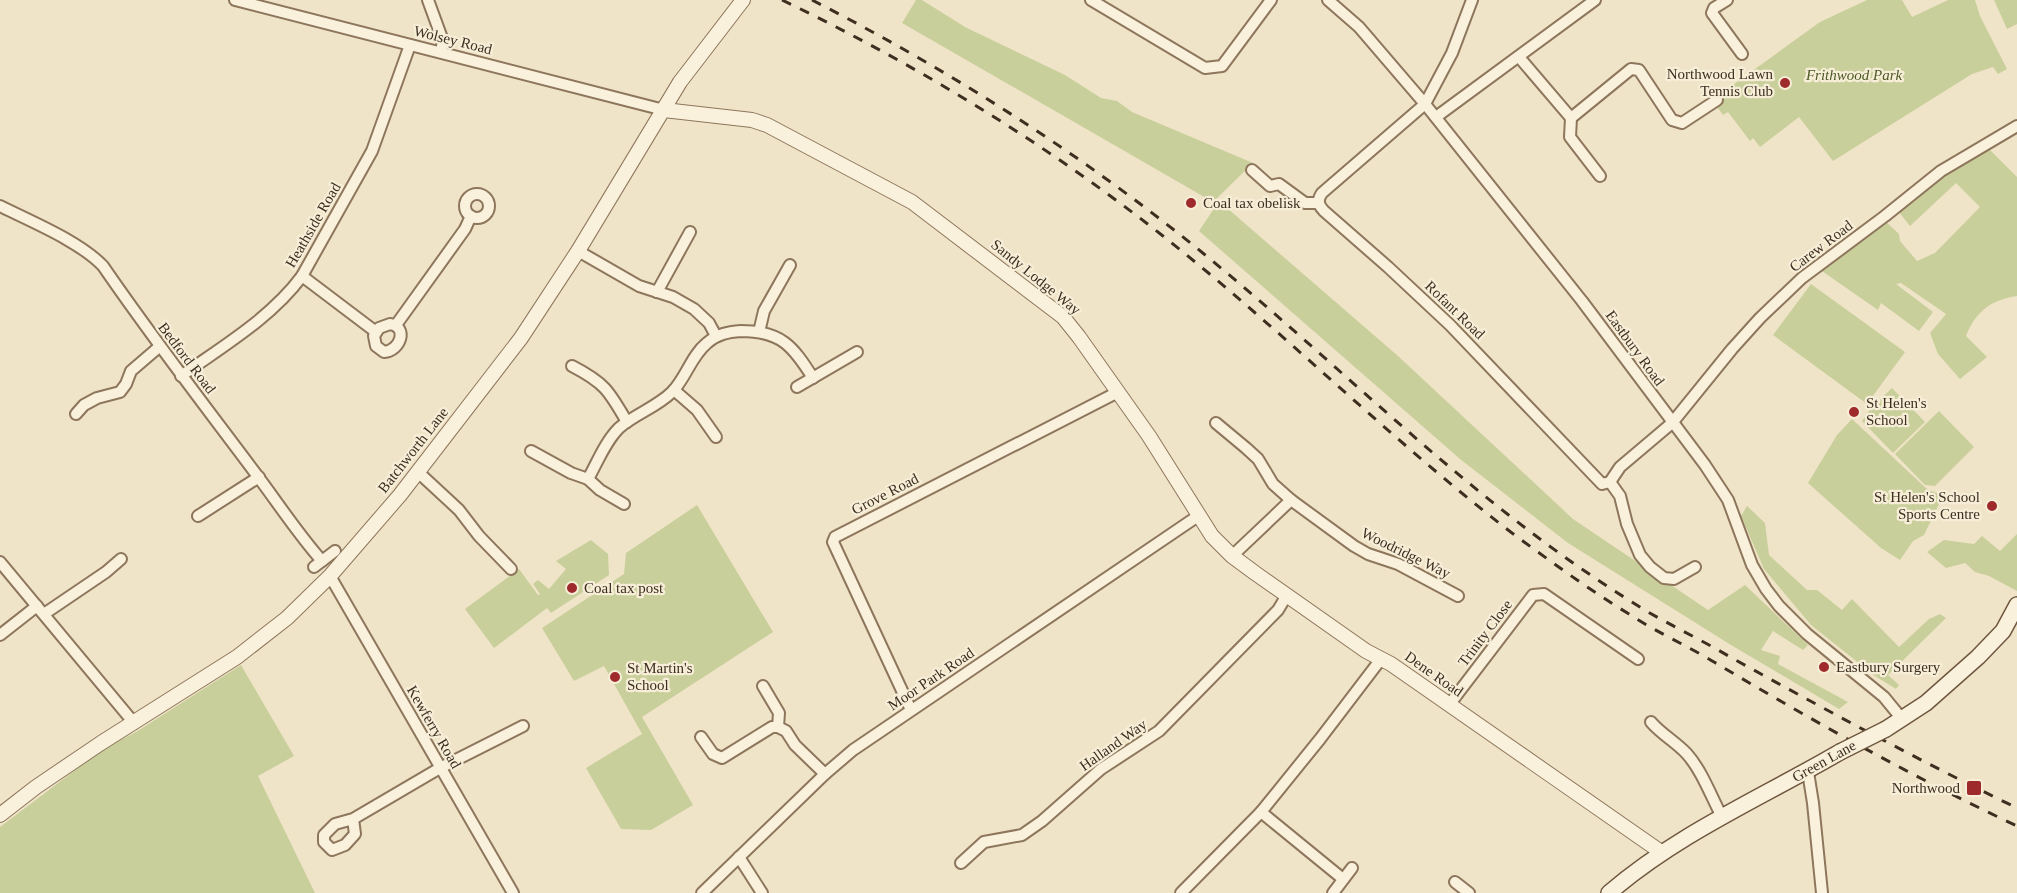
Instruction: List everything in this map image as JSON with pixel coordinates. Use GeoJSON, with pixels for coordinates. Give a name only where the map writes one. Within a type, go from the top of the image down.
{"type":"FeatureCollection","features":[{"type":"Feature","properties":{"kind":"main road","name":"Green Lane"},"geometry":{"type":"LineString","coordinates":[[1609,893],[1661,852],[1902,719],[1926,702],[2013,623],[2017,605]]}},
{"type":"Feature","properties":{"kind":"street","name":"Wolsey Road"},"geometry":{"type":"LineString","coordinates":[[235,0],[664,110]]}},
{"type":"Feature","properties":{"kind":"street"},"geometry":{"type":"LineString","coordinates":[[428,0],[443,40],[441,52]]}},
{"type":"Feature","properties":{"kind":"street","name":"Batchworth Lane"},"geometry":{"type":"LineString","coordinates":[[0,815],[69,764],[237,657],[267,635],[330,576],[418,472],[521,338],[578,251],[680,82],[743,0]]}},
{"type":"Feature","properties":{"kind":"street"},"geometry":{"type":"LineString","coordinates":[[1091,0],[1205,68],[1222,66],[1271,0]]}},
{"type":"Feature","properties":{"kind":"street","name":"Eastbury Road"},"geometry":{"type":"LineString","coordinates":[[1328,0],[1359,27],[1436,117],[1582,301],[1705,465],[1728,500],[1752,565],[1779,606],[1807,634],[1884,697],[1902,719]]}},
{"type":"Feature","properties":{"kind":"street"},"geometry":{"type":"LineString","coordinates":[[1252,171],[1270,186],[1279,184],[1305,203],[1319,203],[1318,200],[1322,193],[1425,104],[1452,53],[1472,0]]}},
{"type":"Feature","properties":{"kind":"street"},"geometry":{"type":"LineString","coordinates":[[1436,117],[1595,0]]}},
{"type":"Feature","properties":{"kind":"street"},"geometry":{"type":"LineString","coordinates":[[1727,0],[1714,8],[1712,13],[1742,54]]}},
{"type":"Feature","properties":{"kind":"street","name":"Heathside Road"},"geometry":{"type":"LineString","coordinates":[[181,376],[274,307],[302,276],[372,151],[410,45]]}},
{"type":"Feature","properties":{"kind":"street"},"geometry":{"type":"LineString","coordinates":[[1519,57],[1570,118],[1570,137],[1600,176]]}},
{"type":"Feature","properties":{"kind":"street"},"geometry":{"type":"LineString","coordinates":[[1570,118],[1631,69],[1639,70],[1672,120],[1682,123],[1717,100]]}},
{"type":"Feature","properties":{"kind":"street","name":"Sandy Lodge Way"},"geometry":{"type":"LineString","coordinates":[[664,110],[752,120],[767,125],[912,202],[1063,317],[1149,436],[1212,536],[1232,556],[1365,651],[1381,659]]}},
{"type":"Feature","properties":{"kind":"street","name":"Carew Road"},"geometry":{"type":"LineString","coordinates":[[1672,423],[1732,349],[1760,318],[1802,278],[1941,171],[2017,126]]}},
{"type":"Feature","properties":{"kind":"street","name":"Rofant Road"},"geometry":{"type":"LineString","coordinates":[[1319,203],[1324,211],[1389,267],[1450,325],[1600,482],[1606,484],[1610,482]]}},
{"type":"Feature","properties":{"kind":"street","name":"Bedford Road"},"geometry":{"type":"LineString","coordinates":[[0,206],[47,229],[96,258],[159,347],[259,477],[309,546],[318,564],[335,551]]}},
{"type":"Feature","properties":{"kind":"street"},"geometry":{"type":"LineString","coordinates":[[396,325],[465,229],[471,216]]}},
{"type":"Feature","properties":{"kind":"street"},"geometry":{"type":"LineString","coordinates":[[657,292],[690,232]]}},
{"type":"Feature","properties":{"kind":"street"},"geometry":{"type":"LineString","coordinates":[[578,251],[639,286],[673,297],[694,309],[709,323],[716,336]]}},
{"type":"Feature","properties":{"kind":"street"},"geometry":{"type":"LineString","coordinates":[[759,332],[764,311],[790,265]]}},
{"type":"Feature","properties":{"kind":"street"},"geometry":{"type":"LineString","coordinates":[[302,276],[376,332]]}},
{"type":"Feature","properties":{"kind":"street"},"geometry":{"type":"LineString","coordinates":[[384,325],[396,325],[400,329],[399,343],[390,352],[384,352],[376,346],[374,336],[384,325]]}},
{"type":"Feature","properties":{"kind":"street"},"geometry":{"type":"LineString","coordinates":[[588,479],[607,443],[619,429],[674,390],[699,351],[716,336],[730,332],[768,333],[786,344],[796,354],[813,378]]}},
{"type":"Feature","properties":{"kind":"street"},"geometry":{"type":"LineString","coordinates":[[76,414],[84,405],[96,398],[120,392],[131,371],[159,347]]}},
{"type":"Feature","properties":{"kind":"street"},"geometry":{"type":"LineString","coordinates":[[797,387],[857,352]]}},
{"type":"Feature","properties":{"kind":"street"},"geometry":{"type":"LineString","coordinates":[[572,366],[594,378],[607,389],[627,422]]}},
{"type":"Feature","properties":{"kind":"street"},"geometry":{"type":"LineString","coordinates":[[674,390],[698,410],[716,437]]}},
{"type":"Feature","properties":{"kind":"street","name":"Grove Road"},"geometry":{"type":"LineString","coordinates":[[911,710],[833,542],[836,537],[1118,392]]}},
{"type":"Feature","properties":{"kind":"street","name":"Woodridge Way"},"geometry":{"type":"LineString","coordinates":[[1216,423],[1258,459],[1273,484],[1291,500],[1368,554],[1398,564],[1458,596]]}},
{"type":"Feature","properties":{"kind":"street"},"geometry":{"type":"LineString","coordinates":[[1672,423],[1620,467],[1610,482],[1620,496],[1627,524],[1640,555],[1650,567],[1664,578],[1674,579],[1695,567]]}},
{"type":"Feature","properties":{"kind":"street"},"geometry":{"type":"LineString","coordinates":[[531,451],[571,473],[588,479],[600,490],[624,504]]}},
{"type":"Feature","properties":{"kind":"street"},"geometry":{"type":"LineString","coordinates":[[418,472],[459,510],[479,536],[511,570]]}},
{"type":"Feature","properties":{"kind":"street"},"geometry":{"type":"LineString","coordinates":[[198,516],[259,477]]}},
{"type":"Feature","properties":{"kind":"street"},"geometry":{"type":"LineString","coordinates":[[1232,556],[1291,500]]}},
{"type":"Feature","properties":{"kind":"street","name":"Moor Park Road"},"geometry":{"type":"LineString","coordinates":[[702,893],[825,774],[853,750],[1198,516]]}},
{"type":"Feature","properties":{"kind":"street"},"geometry":{"type":"LineString","coordinates":[[0,635],[106,572],[121,558]]}},
{"type":"Feature","properties":{"kind":"street"},"geometry":{"type":"LineString","coordinates":[[0,562],[134,723]]}},
{"type":"Feature","properties":{"kind":"street","name":"Kewferry Road"},"geometry":{"type":"LineString","coordinates":[[330,576],[513,893]]}},
{"type":"Feature","properties":{"kind":"street","name":"Trinity Close"},"geometry":{"type":"LineString","coordinates":[[1449,705],[1533,595],[1544,594],[1638,659]]}},
{"type":"Feature","properties":{"kind":"street","name":"Halland Way"},"geometry":{"type":"LineString","coordinates":[[961,863],[984,842],[1022,835],[1042,821],[1101,769],[1159,732],[1278,610],[1287,595]]}},
{"type":"Feature","properties":{"kind":"street","name":"Dene Road"},"geometry":{"type":"LineString","coordinates":[[1182,893],[1261,812],[1327,731],[1381,659],[1661,852]]}},
{"type":"Feature","properties":{"kind":"street"},"geometry":{"type":"LineString","coordinates":[[763,686],[778,713],[778,727]]}},
{"type":"Feature","properties":{"kind":"street"},"geometry":{"type":"LineString","coordinates":[[1651,722],[1688,755],[1722,817]]}},
{"type":"Feature","properties":{"kind":"street"},"geometry":{"type":"LineString","coordinates":[[354,819],[440,768],[523,726]]}},
{"type":"Feature","properties":{"kind":"street"},"geometry":{"type":"LineString","coordinates":[[701,737],[713,754],[722,758],[772,727],[778,727],[786,731],[795,745],[825,774]]}},
{"type":"Feature","properties":{"kind":"street"},"geometry":{"type":"LineString","coordinates":[[1808,772],[1822,891],[1833,893]]}},
{"type":"Feature","properties":{"kind":"street"},"geometry":{"type":"LineString","coordinates":[[1261,812],[1343,879]]}},
{"type":"Feature","properties":{"kind":"street"},"geometry":{"type":"LineString","coordinates":[[739,857],[762,893]]}},
{"type":"Feature","properties":{"kind":"street"},"geometry":{"type":"LineString","coordinates":[[1333,893],[1352,868]]}},
{"type":"Feature","properties":{"kind":"street"},"geometry":{"type":"LineString","coordinates":[[1455,882],[1469,893]]}},
{"type":"Feature","properties":{"kind":"green space"},"geometry":{"type":"Polygon","coordinates":[[[916,0],[922,0],[965,27],[1065,75],[1101,98],[1117,101],[1132,112],[1253,163],[1213,202],[902,23],[916,0]]]}},
{"type":"Feature","properties":{"kind":"green space","name":"Frithwood Park"},"geometry":{"type":"Polygon","coordinates":[[[1867,0],[1902,0],[1912,17],[1948,0],[1975,0],[1980,16],[2007,69],[1998,74],[1993,67],[1972,74],[1833,161],[1799,117],[1760,147],[1753,138],[1750,141],[1728,112],[1723,115],[1712,100],[1820,22],[1867,0]]]}},
{"type":"Feature","properties":{"kind":"green space"},"geometry":{"type":"Polygon","coordinates":[[[1994,0],[2017,0],[2017,24],[2007,29],[1994,0]]]}},
{"type":"Feature","properties":{"kind":"green space"},"geometry":{"type":"Polygon","coordinates":[[[1989,149],[2017,177],[2017,296],[1992,304],[1980,313],[1970,327],[1966,336],[1987,357],[1960,379],[1938,354],[1930,333],[1946,314],[1901,283],[1896,284],[1933,312],[1919,331],[1881,303],[1878,310],[1819,269],[1884,220],[1899,234],[1900,241],[1917,261],[1935,253],[1980,207],[1956,183],[1910,226],[1898,211],[1945,174],[1989,149]]]}},
{"type":"Feature","properties":{"kind":"green space"},"geometry":{"type":"Polygon","coordinates":[[[1219,201],[1398,356],[1573,519],[1708,610],[1745,585],[1808,645],[1803,650],[1773,631],[1761,650],[1780,656],[1778,664],[1848,702],[1839,709],[1731,645],[1568,543],[1460,459],[1199,231],[1219,201]]]}},
{"type":"Feature","properties":{"kind":"green space"},"geometry":{"type":"Polygon","coordinates":[[[1811,284],[1905,352],[1867,404],[1773,335],[1811,284]]]}},
{"type":"Feature","properties":{"kind":"green space"},"geometry":{"type":"Polygon","coordinates":[[[1892,388],[1925,422],[1893,453],[1862,421],[1872,407],[1892,388]]]}},
{"type":"Feature","properties":{"kind":"green space"},"geometry":{"type":"Polygon","coordinates":[[[1939,411],[1974,447],[1935,486],[1925,485],[1895,454],[1939,411]]]}},
{"type":"Feature","properties":{"kind":"green space"},"geometry":{"type":"Polygon","coordinates":[[[1852,419],[1928,490],[1940,494],[1940,502],[1924,535],[1913,541],[1900,560],[1881,548],[1808,483],[1837,435],[1852,419]]]}},
{"type":"Feature","properties":{"kind":"green space"},"geometry":{"type":"Polygon","coordinates":[[[697,505],[773,632],[642,717],[693,805],[651,830],[621,829],[586,768],[642,734],[604,666],[574,681],[542,628],[624,574],[626,553],[697,505]]]}},
{"type":"Feature","properties":{"kind":"green space"},"geometry":{"type":"Polygon","coordinates":[[[1747,506],[1765,523],[1769,555],[1807,590],[1817,590],[1842,610],[1852,599],[1899,647],[1929,619],[1940,614],[1946,618],[1888,675],[1899,685],[1896,689],[1875,676],[1811,625],[1764,569],[1741,516],[1747,506]]]}},
{"type":"Feature","properties":{"kind":"green space"},"geometry":{"type":"Polygon","coordinates":[[[2017,534],[2017,591],[1989,576],[1975,572],[1965,563],[1946,568],[1927,552],[1944,540],[1974,544],[1982,536],[2000,551],[2017,534]]]}},
{"type":"Feature","properties":{"kind":"green space"},"geometry":{"type":"Polygon","coordinates":[[[591,540],[608,554],[609,575],[551,613],[547,608],[494,648],[465,609],[519,569],[538,595],[540,594],[533,584],[538,580],[549,589],[566,569],[556,561],[591,540]]]}},
{"type":"Feature","properties":{"kind":"green space"},"geometry":{"type":"Polygon","coordinates":[[[241,665],[294,756],[258,776],[315,893],[0,893],[0,827],[103,749],[136,732],[241,665]]]}},
{"type":"Feature","properties":{"kind":"railway"},"geometry":{"type":"LineString","coordinates":[[782,0],[931,79],[1073,169],[1207,272],[1467,497],[1512,533],[1599,595],[1788,706],[1940,788],[2017,826]]}},
{"type":"Feature","properties":{"kind":"railway"},"geometry":{"type":"LineString","coordinates":[[812,0],[965,85],[1015,116],[1111,183],[1245,288],[1486,497],[1542,541],[1602,583],[1648,612],[1803,697],[2017,808]]}},
{"type":"Feature","properties":{"kind":"place","name":"Northwood Lawn Tennis Club"},"geometry":{"type":"Point","coordinates":[1785,83]}},
{"type":"Feature","properties":{"kind":"place","name":"Coal tax obelisk"},"geometry":{"type":"Point","coordinates":[1191,203]}},
{"type":"Feature","properties":{"kind":"place","name":"St Helen's School"},"geometry":{"type":"Point","coordinates":[1854,412]}},
{"type":"Feature","properties":{"kind":"place","name":"St Helen's School Sports Centre"},"geometry":{"type":"Point","coordinates":[1992,506]}},
{"type":"Feature","properties":{"kind":"place","name":"Coal tax post"},"geometry":{"type":"Point","coordinates":[572,588]}},
{"type":"Feature","properties":{"kind":"place","name":"Eastbury Surgery"},"geometry":{"type":"Point","coordinates":[1824,667]}},
{"type":"Feature","properties":{"kind":"place","name":"St Martin's School"},"geometry":{"type":"Point","coordinates":[615,677]}},
{"type":"Feature","properties":{"kind":"place","name":"Northwood"},"geometry":{"type":"Point","coordinates":[1974,788]}}]}
